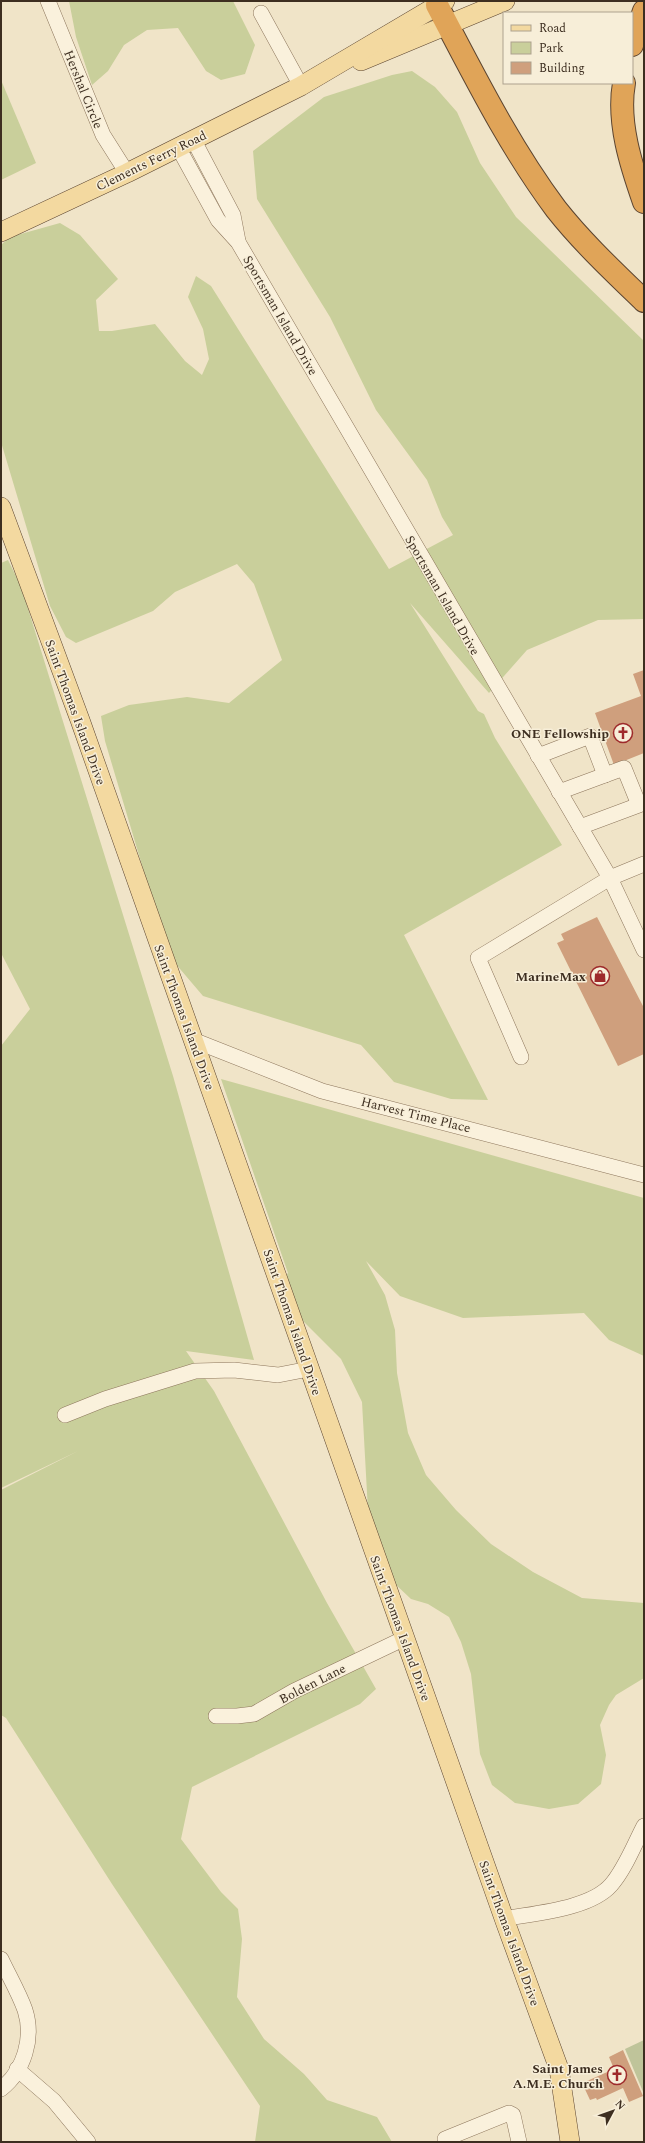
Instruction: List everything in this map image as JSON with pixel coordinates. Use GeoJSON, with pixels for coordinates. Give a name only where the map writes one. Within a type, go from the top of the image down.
{"type":"FeatureCollection","features":[{"type":"Feature","properties":{"kind":"highway"},"geometry":{"type":"LineString","coordinates":[[441,3],[448,26],[495,115],[557,210],[582,238],[644,301]]}},
{"type":"Feature","properties":{"kind":"highway"},"geometry":{"type":"LineString","coordinates":[[633,42],[644,11]]}},
{"type":"Feature","properties":{"kind":"highway"},"geometry":{"type":"LineString","coordinates":[[624,84],[622,95],[628,148],[644,202]]}},
{"type":"Feature","properties":{"kind":"main road","name":"Clements Ferry Road"},"geometry":{"type":"LineString","coordinates":[[1,232],[127,173],[301,86],[448,26],[504,1]]}},
{"type":"Feature","properties":{"kind":"main road","name":"Clements Ferry Road"},"geometry":{"type":"LineString","coordinates":[[301,86],[441,3]]}},
{"type":"Feature","properties":{"kind":"main road","name":"Saint Thomas Island Drive"},"geometry":{"type":"LineString","coordinates":[[1,507],[5,532],[80,720],[504,1919],[559,2069],[570,2142]]}},
{"type":"Feature","properties":{"kind":"street","name":"Hershal Circle"},"geometry":{"type":"LineString","coordinates":[[48,1],[103,134],[127,173]]}},
{"type":"Feature","properties":{"kind":"street"},"geometry":{"type":"LineString","coordinates":[[261,13],[301,86]]}},
{"type":"Feature","properties":{"kind":"street","name":"Sportsman Island Drive"},"geometry":{"type":"LineString","coordinates":[[185,143],[233,215],[238,242],[610,878],[644,950]]}},
{"type":"Feature","properties":{"kind":"street"},"geometry":{"type":"LineString","coordinates":[[538,756],[590,736],[605,775]]}},
{"type":"Feature","properties":{"kind":"street"},"geometry":{"type":"LineString","coordinates":[[559,792],[624,768],[639,805],[580,827]]}},
{"type":"Feature","properties":{"kind":"street"},"geometry":{"type":"LineString","coordinates":[[521,1057],[478,958],[610,878],[644,864]]}},
{"type":"Feature","properties":{"kind":"street","name":"Harvest Time Place"},"geometry":{"type":"LineString","coordinates":[[193,1040],[322,1090],[644,1175]]}},
{"type":"Feature","properties":{"kind":"street"},"geometry":{"type":"LineString","coordinates":[[65,1415],[105,1399],[195,1371],[234,1370],[278,1375],[309,1369]]}},
{"type":"Feature","properties":{"kind":"street","name":"Bolden Lane"},"geometry":{"type":"LineString","coordinates":[[216,1716],[254,1714],[294,1691],[405,1638]]}},
{"type":"Feature","properties":{"kind":"street"},"geometry":{"type":"LineString","coordinates":[[504,1919],[574,1905],[600,1894],[617,1877],[644,1826]]}},
{"type":"Feature","properties":{"kind":"street"},"geometry":{"type":"LineString","coordinates":[[1,1959],[25,2011],[28,2041],[18,2069],[9,2082],[1,2089]]}},
{"type":"Feature","properties":{"kind":"street"},"geometry":{"type":"LineString","coordinates":[[18,2069],[54,2101],[88,2142]]}},
{"type":"Feature","properties":{"kind":"street"},"geometry":{"type":"LineString","coordinates":[[446,2142],[445,2139],[509,2113],[513,2115],[519,2142]]}},
{"type":"Feature","properties":{"kind":"green space"},"geometry":{"type":"Polygon","coordinates":[[[69,1],[233,1],[255,45],[245,74],[221,80],[206,71],[178,28],[147,30],[124,45],[108,71],[92,85],[76,37],[69,1]]]}},
{"type":"Feature","properties":{"kind":"green space"},"geometry":{"type":"Polygon","coordinates":[[[412,71],[435,87],[457,112],[480,163],[516,217],[644,341],[644,619],[598,620],[527,650],[489,693],[410,603],[478,711],[484,714],[495,738],[562,845],[404,935],[488,1100],[451,1099],[394,1082],[361,1045],[203,996],[169,956],[105,741],[101,716],[129,705],[187,697],[229,703],[282,660],[254,584],[237,564],[175,592],[153,611],[76,643],[66,637],[50,606],[1,442],[1,245],[10,237],[60,223],[80,235],[118,279],[96,300],[99,331],[112,331],[155,324],[185,361],[202,375],[209,359],[203,329],[188,297],[196,276],[211,286],[389,569],[453,535],[442,517],[427,480],[376,410],[330,317],[257,199],[253,151],[324,97],[392,75],[412,71]]]}},
{"type":"Feature","properties":{"kind":"green space"},"geometry":{"type":"Polygon","coordinates":[[[1,80],[36,163],[1,180],[1,80]]]}},
{"type":"Feature","properties":{"kind":"green space"},"geometry":{"type":"Polygon","coordinates":[[[8,560],[21,586],[173,1076],[254,1360],[186,1351],[214,1391],[327,1603],[376,1689],[360,1704],[192,1787],[181,1839],[221,1892],[238,1909],[242,1939],[237,1997],[264,2039],[304,2074],[327,2100],[377,2117],[392,2142],[255,2142],[260,2106],[112,1884],[6,1718],[1,1715],[1,1490],[78,1451],[1,1488],[1,1046],[30,1009],[1,953],[1,563],[8,560]]]}},
{"type":"Feature","properties":{"kind":"green space"},"geometry":{"type":"Polygon","coordinates":[[[221,1079],[644,1198],[644,1356],[609,1340],[584,1313],[463,1318],[400,1296],[366,1261],[385,1295],[395,1330],[397,1373],[408,1433],[426,1475],[456,1510],[491,1544],[533,1572],[582,1598],[644,1603],[644,1678],[616,1695],[609,1705],[600,1725],[606,1755],[601,1784],[578,1804],[549,1809],[515,1803],[492,1785],[480,1754],[471,1674],[461,1642],[449,1617],[428,1604],[411,1599],[393,1582],[368,1511],[362,1402],[341,1359],[299,1317],[284,1279],[288,1273],[221,1079]]]}},
{"type":"Feature","properties":{"kind":"green space"},"geometry":{"type":"Polygon","coordinates":[[[644,2040],[644,2094],[625,2049],[644,2040]]]}},
{"type":"Feature","properties":{"kind":"building","name":"ONE Fellowship"},"geometry":{"type":"Polygon","coordinates":[[[644,670],[644,753],[614,765],[595,713],[641,696],[633,674],[644,670]]]}},
{"type":"Feature","properties":{"kind":"building","name":"MarineMax"},"geometry":{"type":"Polygon","coordinates":[[[597,917],[644,1008],[644,1054],[618,1066],[557,943],[564,940],[561,934],[597,917]]]}},
{"type":"Feature","properties":{"kind":"building","name":"Saint James A.M.E. Church"},"geometry":{"type":"Polygon","coordinates":[[[623,2050],[643,2096],[629,2102],[623,2088],[597,2100],[596,2098],[590,2100],[583,2085],[587,2083],[587,2081],[614,2069],[609,2057],[623,2050]]]}},
{"type":"Feature","properties":{"kind":"place","name":"ONE Fellowship"},"geometry":{"type":"Point","coordinates":[623,733]}},
{"type":"Feature","properties":{"kind":"place","name":"MarineMax"},"geometry":{"type":"Point","coordinates":[600,976]}},
{"type":"Feature","properties":{"kind":"place","name":"Saint James A.M.E. Church"},"geometry":{"type":"Point","coordinates":[617,2075]}}]}
